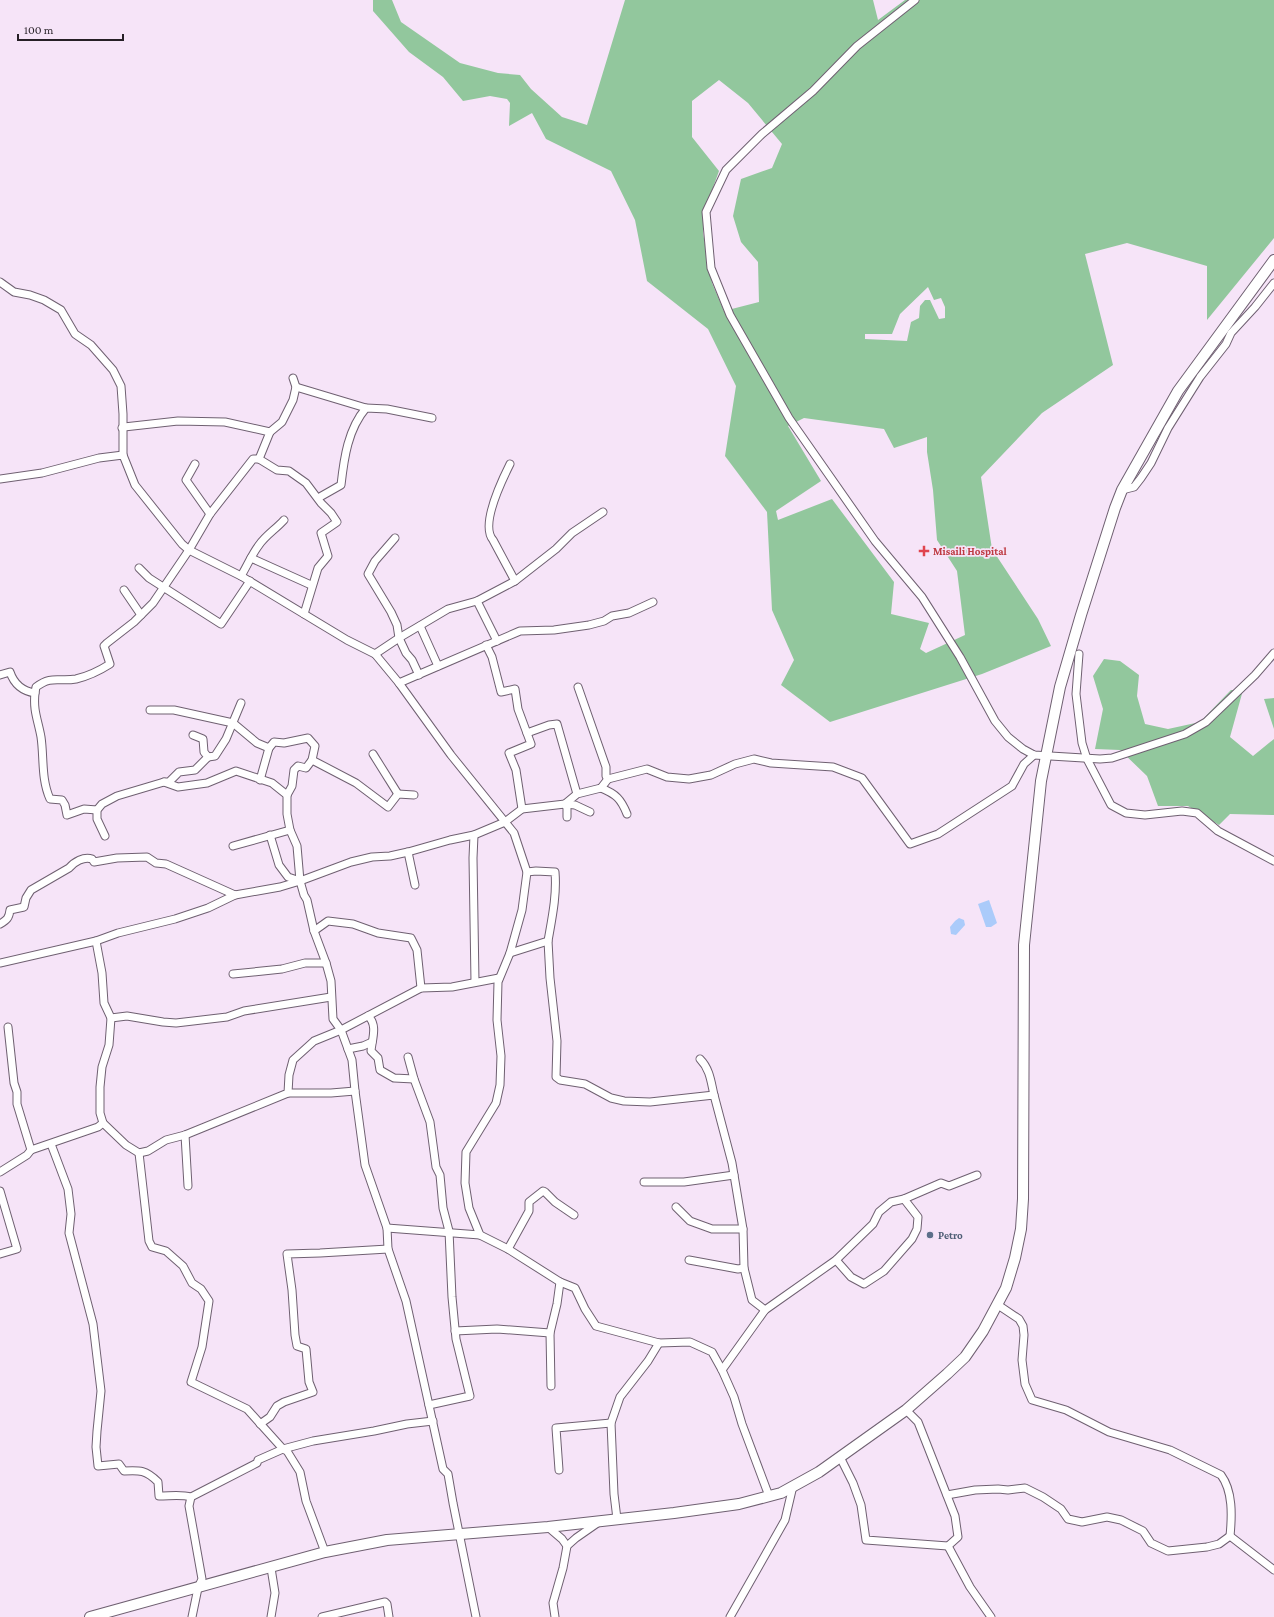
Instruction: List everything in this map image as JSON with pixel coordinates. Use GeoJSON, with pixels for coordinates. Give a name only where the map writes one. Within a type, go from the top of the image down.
{"type":"FeatureCollection","features":[{"type":"Feature","properties":{"kind":"main road"},"geometry":{"type":"LineString","coordinates":[[90,1617],[325,1552],[387,1540],[548,1527],[674,1513],[739,1504],[781,1493],[819,1472],[906,1410],[965,1357],[983,1331],[1006,1288],[1015,1258],[1021,1229],[1023,1199],[1024,945],[1041,781],[1062,679],[1083,608],[1122,490],[1178,391],[1274,260]]}},
{"type":"Feature","properties":{"kind":"street"},"geometry":{"type":"LineString","coordinates":[[915,0],[857,46],[812,91],[762,134],[726,170],[706,212],[711,268],[730,315],[789,418],[875,541],[922,597],[960,657],[995,721],[1008,737],[1023,749],[1034,755],[1100,760],[1112,758],[1185,734],[1206,722],[1255,675],[1274,653]]}},
{"type":"Feature","properties":{"kind":"street"},"geometry":{"type":"LineString","coordinates":[[0,282],[14,292],[30,295],[44,300],[61,310],[75,334],[91,345],[114,370],[121,386],[123,454],[134,485],[182,544],[189,550],[250,581],[347,640],[375,654],[399,683],[451,756],[514,833],[527,872],[522,910],[510,952],[499,978],[498,1020],[501,1056],[500,1085],[496,1103],[466,1152],[465,1183],[469,1208],[480,1235]]}},
{"type":"Feature","properties":{"kind":"street"},"geometry":{"type":"LineString","coordinates":[[1122,490],[1134,487],[1141,478],[1151,463],[1168,428],[1200,377],[1226,344],[1231,333],[1255,308],[1274,283]]}},
{"type":"Feature","properties":{"kind":"street"},"geometry":{"type":"LineString","coordinates":[[259,459],[270,432],[282,422],[293,400],[296,387],[293,378]]}},
{"type":"Feature","properties":{"kind":"street"},"geometry":{"type":"LineString","coordinates":[[296,387],[366,408],[387,409],[432,418]]}},
{"type":"Feature","properties":{"kind":"street"},"geometry":{"type":"LineString","coordinates":[[318,498],[341,485],[348,444],[358,418],[366,408]]}},
{"type":"Feature","properties":{"kind":"street"},"geometry":{"type":"LineString","coordinates":[[122,428],[178,421],[225,422],[270,432]]}},
{"type":"Feature","properties":{"kind":"street"},"geometry":{"type":"LineString","coordinates":[[0,479],[42,473],[99,458],[123,454]]}},
{"type":"Feature","properties":{"kind":"street"},"geometry":{"type":"LineString","coordinates":[[97,810],[84,809],[68,815],[62,800],[50,799],[44,777],[41,738],[35,713],[36,687],[45,681],[74,679],[91,675],[110,664],[104,646],[134,622],[153,603],[189,550],[210,514],[253,459],[259,459],[277,470],[289,471],[306,483],[321,504],[331,513],[336,522],[321,533],[328,556],[318,568],[304,614]]}},
{"type":"Feature","properties":{"kind":"street"},"geometry":{"type":"LineString","coordinates":[[195,464],[186,480],[210,514]]}},
{"type":"Feature","properties":{"kind":"street"},"geometry":{"type":"LineString","coordinates":[[510,464],[496,499],[488,527],[490,536],[515,581]]}},
{"type":"Feature","properties":{"kind":"street"},"geometry":{"type":"LineString","coordinates":[[375,654],[448,609],[477,601],[515,581],[556,549],[572,533],[603,512]]}},
{"type":"Feature","properties":{"kind":"street"},"geometry":{"type":"LineString","coordinates":[[241,576],[258,546],[266,536],[277,528],[284,520]]}},
{"type":"Feature","properties":{"kind":"street"},"geometry":{"type":"LineString","coordinates":[[395,538],[375,561],[368,574],[391,612],[397,624],[399,638],[419,674]]}},
{"type":"Feature","properties":{"kind":"street"},"geometry":{"type":"LineString","coordinates":[[252,558],[312,585]]}},
{"type":"Feature","properties":{"kind":"street"},"geometry":{"type":"LineString","coordinates":[[139,568],[149,578],[163,588],[221,624],[250,581]]}},
{"type":"Feature","properties":{"kind":"street"},"geometry":{"type":"LineString","coordinates":[[124,590],[141,615]]}},
{"type":"Feature","properties":{"kind":"street"},"geometry":{"type":"LineString","coordinates":[[477,601],[497,641]]}},
{"type":"Feature","properties":{"kind":"street"},"geometry":{"type":"LineString","coordinates":[[399,683],[520,631],[554,630],[589,625],[604,621],[612,616],[629,614],[653,602]]}},
{"type":"Feature","properties":{"kind":"street"},"geometry":{"type":"LineString","coordinates":[[420,626],[438,666]]}},
{"type":"Feature","properties":{"kind":"street"},"geometry":{"type":"LineString","coordinates":[[486,646],[492,657],[501,692],[515,690],[518,709],[531,744],[509,753],[516,770],[522,809]]}},
{"type":"Feature","properties":{"kind":"street"},"geometry":{"type":"LineString","coordinates":[[1079,654],[1076,694],[1082,743],[1087,758],[1111,805],[1126,813],[1145,815],[1182,811],[1197,814],[1218,831],[1274,861]]}},
{"type":"Feature","properties":{"kind":"street"},"geometry":{"type":"LineString","coordinates":[[0,675],[10,672],[12,678],[23,690],[35,693]]}},
{"type":"Feature","properties":{"kind":"street"},"geometry":{"type":"LineString","coordinates":[[578,687],[606,767],[606,776],[608,779]]}},
{"type":"Feature","properties":{"kind":"street"},"geometry":{"type":"LineString","coordinates":[[105,836],[97,819],[97,810],[102,804],[117,796],[164,782],[169,782],[179,772],[195,770],[208,757],[215,756],[233,723],[241,703]]}},
{"type":"Feature","properties":{"kind":"street"},"geometry":{"type":"LineString","coordinates":[[150,710],[174,710],[233,723],[257,743],[269,748]]}},
{"type":"Feature","properties":{"kind":"street"},"geometry":{"type":"LineString","coordinates":[[528,733],[549,725],[557,724],[577,794]]}},
{"type":"Feature","properties":{"kind":"street"},"geometry":{"type":"LineString","coordinates":[[193,735],[203,739],[204,752],[208,757]]}},
{"type":"Feature","properties":{"kind":"street"},"geometry":{"type":"LineString","coordinates":[[260,780],[269,748],[274,742],[284,743],[308,738],[314,746],[312,760],[306,768],[298,766],[294,770],[292,786],[287,795],[287,814],[290,830],[297,846],[300,881],[311,915],[314,931],[331,981],[333,1019],[341,1030],[352,1060],[354,1091],[365,1164],[387,1228],[388,1250],[406,1301],[443,1469],[448,1474],[476,1617]]}},
{"type":"Feature","properties":{"kind":"street"},"geometry":{"type":"LineString","coordinates":[[373,754],[398,794]]}},
{"type":"Feature","properties":{"kind":"street"},"geometry":{"type":"LineString","coordinates":[[564,804],[577,794],[601,788],[608,779],[646,769],[667,776],[689,779],[710,775],[735,764],[754,759],[771,763],[833,767],[862,778],[910,844],[938,834],[1012,786],[1024,764],[1034,755]]}},
{"type":"Feature","properties":{"kind":"street"},"geometry":{"type":"LineString","coordinates":[[312,760],[356,783],[388,807],[398,794]]}},
{"type":"Feature","properties":{"kind":"street"},"geometry":{"type":"LineString","coordinates":[[164,782],[178,787],[198,785],[207,783],[236,771],[272,783],[287,795]]}},
{"type":"Feature","properties":{"kind":"street"},"geometry":{"type":"LineString","coordinates":[[601,788],[619,798],[627,814]]}},
{"type":"Feature","properties":{"kind":"street"},"geometry":{"type":"LineString","coordinates":[[398,794],[414,795]]}},
{"type":"Feature","properties":{"kind":"street"},"geometry":{"type":"LineString","coordinates":[[564,804],[567,808],[567,817]]}},
{"type":"Feature","properties":{"kind":"street"},"geometry":{"type":"LineString","coordinates":[[0,963],[96,941],[118,933],[175,919],[208,908],[235,895],[280,887],[351,862],[372,857],[390,856],[474,835],[505,822],[522,809],[564,804],[576,805],[590,812]]}},
{"type":"Feature","properties":{"kind":"street"},"geometry":{"type":"LineString","coordinates":[[233,846],[290,830]]}},
{"type":"Feature","properties":{"kind":"street"},"geometry":{"type":"LineString","coordinates":[[270,835],[279,865],[288,877],[300,881]]}},
{"type":"Feature","properties":{"kind":"street"},"geometry":{"type":"LineString","coordinates":[[474,835],[475,982]]}},
{"type":"Feature","properties":{"kind":"street"},"geometry":{"type":"LineString","coordinates":[[408,852],[414,885]]}},
{"type":"Feature","properties":{"kind":"street"},"geometry":{"type":"LineString","coordinates":[[0,924],[7,920],[10,916],[10,910],[24,907],[26,898],[31,890],[63,872],[73,863],[88,858],[92,859],[94,862],[117,858],[147,857],[156,864],[166,864],[235,895]]}},
{"type":"Feature","properties":{"kind":"street"},"geometry":{"type":"LineString","coordinates":[[527,872],[554,872],[556,882],[554,913],[548,941],[550,978],[557,1041],[556,1077],[560,1080],[585,1084],[611,1098],[624,1101],[650,1102],[714,1095]]}},
{"type":"Feature","properties":{"kind":"street"},"geometry":{"type":"LineString","coordinates":[[314,931],[328,921],[353,924],[378,933],[411,938],[417,950],[421,988]]}},
{"type":"Feature","properties":{"kind":"street"},"geometry":{"type":"LineString","coordinates":[[96,941],[102,973],[104,1003],[111,1018],[109,1045],[102,1067],[100,1080],[100,1113],[103,1123],[126,1145],[139,1153],[148,1151],[166,1140],[185,1135],[288,1093],[331,1093],[354,1091]]}},
{"type":"Feature","properties":{"kind":"street"},"geometry":{"type":"LineString","coordinates":[[510,952],[548,941]]}},
{"type":"Feature","properties":{"kind":"street"},"geometry":{"type":"LineString","coordinates":[[233,974],[282,969],[305,964],[326,963]]}},
{"type":"Feature","properties":{"kind":"street"},"geometry":{"type":"LineString","coordinates":[[288,1093],[289,1075],[293,1060],[314,1041],[341,1030],[421,988],[452,987],[499,978]]}},
{"type":"Feature","properties":{"kind":"street"},"geometry":{"type":"LineString","coordinates":[[111,1018],[127,1016],[176,1023],[227,1017],[244,1011],[331,997]]}},
{"type":"Feature","properties":{"kind":"street"},"geometry":{"type":"LineString","coordinates":[[368,1016],[374,1027],[371,1051],[378,1058],[377,1061],[380,1070],[394,1078],[414,1079]]}},
{"type":"Feature","properties":{"kind":"street"},"geometry":{"type":"LineString","coordinates":[[8,1027],[14,1083],[17,1092],[17,1104],[31,1150]]}},
{"type":"Feature","properties":{"kind":"street"},"geometry":{"type":"LineString","coordinates":[[348,1049],[363,1046],[372,1042]]}},
{"type":"Feature","properties":{"kind":"street"},"geometry":{"type":"LineString","coordinates":[[408,1057],[414,1079],[430,1122],[436,1167],[440,1175],[443,1208],[449,1231],[452,1297],[456,1331],[470,1396],[429,1405]]}},
{"type":"Feature","properties":{"kind":"street"},"geometry":{"type":"LineString","coordinates":[[700,1059],[706,1065],[709,1073],[734,1175],[743,1229],[744,1268],[752,1300],[765,1310]]}},
{"type":"Feature","properties":{"kind":"street"},"geometry":{"type":"LineString","coordinates":[[0,1172],[27,1155],[31,1150],[98,1127],[103,1123]]}},
{"type":"Feature","properties":{"kind":"street"},"geometry":{"type":"LineString","coordinates":[[185,1135],[188,1186]]}},
{"type":"Feature","properties":{"kind":"street"},"geometry":{"type":"LineString","coordinates":[[51,1144],[68,1189],[71,1214],[69,1232],[93,1324],[101,1391],[97,1431],[98,1466],[119,1464],[124,1471],[137,1470],[149,1473],[158,1482],[159,1496],[175,1496],[183,1494],[191,1497],[257,1463],[258,1460],[283,1449],[313,1440],[433,1421]]}},
{"type":"Feature","properties":{"kind":"street"},"geometry":{"type":"LineString","coordinates":[[139,1153],[149,1241],[152,1247],[166,1251],[183,1266],[192,1283],[201,1289],[209,1301],[202,1347],[191,1382],[247,1409],[283,1449],[288,1451],[300,1472],[306,1501],[325,1552]]}},
{"type":"Feature","properties":{"kind":"street"},"geometry":{"type":"LineString","coordinates":[[644,1182],[684,1182],[734,1175]]}},
{"type":"Feature","properties":{"kind":"street"},"geometry":{"type":"LineString","coordinates":[[722,1370],[765,1310],[836,1260],[873,1224],[879,1212],[891,1202],[904,1199],[941,1183],[949,1186],[977,1175]]}},
{"type":"Feature","properties":{"kind":"street"},"geometry":{"type":"LineString","coordinates":[[0,1191],[17,1249],[0,1254]]}},
{"type":"Feature","properties":{"kind":"street"},"geometry":{"type":"LineString","coordinates":[[508,1249],[530,1211],[529,1202],[543,1191],[554,1202],[574,1215]]}},
{"type":"Feature","properties":{"kind":"street"},"geometry":{"type":"LineString","coordinates":[[836,1260],[851,1277],[864,1284],[884,1271],[912,1239],[917,1229],[918,1217],[904,1199]]}},
{"type":"Feature","properties":{"kind":"street"},"geometry":{"type":"LineString","coordinates":[[676,1207],[690,1221],[712,1229],[743,1229]]}},
{"type":"Feature","properties":{"kind":"street"},"geometry":{"type":"LineString","coordinates":[[387,1228],[449,1231],[480,1235],[508,1249],[560,1282],[575,1288],[596,1326],[659,1343],[690,1342],[712,1352],[734,1397],[769,1496]]}},
{"type":"Feature","properties":{"kind":"street"},"geometry":{"type":"LineString","coordinates":[[260,1424],[270,1417],[277,1406],[313,1392],[309,1382],[306,1349],[297,1346],[287,1254],[388,1250]]}},
{"type":"Feature","properties":{"kind":"street"},"geometry":{"type":"LineString","coordinates":[[689,1260],[738,1269],[744,1268]]}},
{"type":"Feature","properties":{"kind":"street"},"geometry":{"type":"LineString","coordinates":[[551,1386],[550,1333],[557,1304],[560,1282]]}},
{"type":"Feature","properties":{"kind":"street"},"geometry":{"type":"LineString","coordinates":[[947,1495],[975,1490],[998,1488],[1008,1490],[1025,1488],[1043,1497],[1061,1509],[1068,1519],[1082,1522],[1107,1517],[1121,1520],[1142,1531],[1152,1544],[1168,1552],[1219,1544],[1230,1536],[1232,1516],[1229,1494],[1226,1482],[1220,1475],[1170,1450],[1109,1432],[1066,1410],[1032,1400],[1025,1384],[1022,1360],[1023,1326],[1019,1319],[998,1304]]}},
{"type":"Feature","properties":{"kind":"street"},"geometry":{"type":"LineString","coordinates":[[456,1331],[497,1329],[550,1333]]}},
{"type":"Feature","properties":{"kind":"street"},"geometry":{"type":"LineString","coordinates":[[617,1519],[614,1494],[611,1423],[620,1396],[648,1360],[659,1343]]}},
{"type":"Feature","properties":{"kind":"street"},"geometry":{"type":"LineString","coordinates":[[840,1457],[853,1483],[861,1505],[866,1540],[948,1546],[958,1537],[955,1516],[918,1422],[906,1410]]}},
{"type":"Feature","properties":{"kind":"street"},"geometry":{"type":"LineString","coordinates":[[559,1470],[556,1428],[611,1423]]}},
{"type":"Feature","properties":{"kind":"street"},"geometry":{"type":"LineString","coordinates":[[730,1617],[785,1520],[794,1486]]}},
{"type":"Feature","properties":{"kind":"street"},"geometry":{"type":"LineString","coordinates":[[191,1497],[189,1506],[202,1579],[198,1588],[192,1617]]}},
{"type":"Feature","properties":{"kind":"street"},"geometry":{"type":"LineString","coordinates":[[555,1617],[553,1603],[568,1546],[576,1538],[601,1521]]}},
{"type":"Feature","properties":{"kind":"street"},"geometry":{"type":"LineString","coordinates":[[548,1527],[568,1546]]}},
{"type":"Feature","properties":{"kind":"street"},"geometry":{"type":"LineString","coordinates":[[1230,1536],[1274,1570]]}},
{"type":"Feature","properties":{"kind":"street"},"geometry":{"type":"LineString","coordinates":[[948,1546],[970,1587],[992,1617]]}},
{"type":"Feature","properties":{"kind":"street"},"geometry":{"type":"LineString","coordinates":[[271,1568],[275,1593],[272,1617]]}},
{"type":"Feature","properties":{"kind":"street"},"geometry":{"type":"LineString","coordinates":[[322,1617],[385,1602],[387,1604],[389,1617]]}},
{"type":"Feature","properties":{"kind":"green space"},"geometry":{"type":"Polygon","coordinates":[[[373,0],[392,0],[401,22],[460,63],[498,73],[520,75],[531,89],[562,117],[587,125],[625,0],[873,0],[878,20],[905,0],[1274,0],[1274,238],[1207,320],[1207,266],[1127,243],[1085,254],[1113,365],[1042,413],[981,477],[992,549],[1038,619],[1051,646],[982,674],[830,722],[781,685],[794,660],[772,610],[767,512],[725,456],[736,386],[708,329],[647,281],[635,220],[611,171],[546,139],[532,113],[509,126],[510,103],[507,99],[490,96],[463,101],[443,77],[409,52],[373,11],[373,0]],[[719,80],[692,101],[692,137],[719,171],[703,215],[703,233],[712,283],[724,311],[759,302],[758,262],[741,242],[733,216],[741,179],[772,168],[782,144],[748,103],[719,80]],[[928,287],[900,314],[892,334],[865,334],[865,339],[907,341],[911,322],[919,318],[920,306],[925,300],[930,300],[939,319],[945,318],[945,307],[941,298],[934,300],[928,287]],[[804,418],[788,426],[821,481],[776,511],[778,520],[832,499],[894,582],[891,614],[929,623],[920,649],[926,653],[965,635],[957,571],[937,540],[933,490],[927,452],[927,437],[894,448],[884,429],[804,418]]]}},
{"type":"Feature","properties":{"kind":"green space"},"geometry":{"type":"Polygon","coordinates":[[[1104,659],[1120,661],[1139,675],[1137,696],[1145,724],[1168,729],[1200,722],[1231,690],[1243,690],[1230,737],[1253,756],[1274,739],[1274,815],[1230,814],[1219,825],[1188,806],[1158,806],[1147,776],[1120,750],[1095,749],[1103,709],[1093,676],[1104,659]]]}},
{"type":"Feature","properties":{"kind":"green space"},"geometry":{"type":"Polygon","coordinates":[[[1274,698],[1274,729],[1264,699],[1274,698]]]}},
{"type":"Feature","properties":{"kind":"water"},"geometry":{"type":"Polygon","coordinates":[[[989,900],[997,923],[991,927],[986,927],[978,904],[989,900]]]}},
{"type":"Feature","properties":{"kind":"water"},"geometry":{"type":"Polygon","coordinates":[[[959,918],[964,920],[965,925],[956,935],[951,934],[950,927],[959,918]]]}},
{"type":"Feature","properties":{"kind":"place","name":"Misaili Hospital"},"geometry":{"type":"Point","coordinates":[924,551]}},
{"type":"Feature","properties":{"kind":"place","name":"Petro"},"geometry":{"type":"Point","coordinates":[930,1235]}}]}
